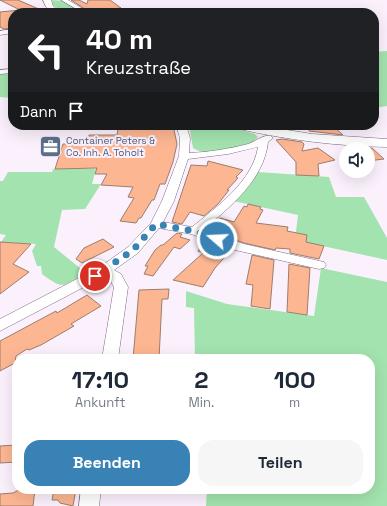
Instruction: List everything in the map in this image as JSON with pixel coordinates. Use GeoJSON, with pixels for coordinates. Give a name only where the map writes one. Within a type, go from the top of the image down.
{"type":"FeatureCollection","features":[{"type":"Feature","properties":{"kind":"main road"},"geometry":{"type":"LineString","coordinates":[[250,130],[267,137],[387,143]]}},
{"type":"Feature","properties":{"kind":"street"},"geometry":{"type":"LineString","coordinates":[[64,0],[78,8]]}},
{"type":"Feature","properties":{"kind":"street"},"geometry":{"type":"LineString","coordinates":[[0,326],[106,270],[133,250],[156,224],[168,201],[184,156],[185,138],[183,130]]}},
{"type":"Feature","properties":{"kind":"street"},"geometry":{"type":"LineString","coordinates":[[184,156],[208,155],[267,137]]}},
{"type":"Feature","properties":{"kind":"street"},"geometry":{"type":"LineString","coordinates":[[194,231],[228,203],[256,171],[267,137]]}},
{"type":"Feature","properties":{"kind":"street"},"geometry":{"type":"LineString","coordinates":[[156,224],[194,231],[240,247],[319,265]]}},
{"type":"Feature","properties":{"kind":"street"},"geometry":{"type":"LineString","coordinates":[[106,270],[116,277],[121,287],[111,354]]}},
{"type":"Feature","properties":{"kind":"street"},"geometry":{"type":"LineString","coordinates":[[89,506],[90,494]]}},
{"type":"Feature","properties":{"kind":"green space"},"geometry":{"type":"Polygon","coordinates":[[[52,0],[64,1],[76,8],[57,8],[53,5],[52,0]]]}},
{"type":"Feature","properties":{"kind":"green space"},"geometry":{"type":"Polygon","coordinates":[[[387,51],[387,106],[379,107],[379,52],[387,51]]]}},
{"type":"Feature","properties":{"kind":"green space"},"geometry":{"type":"Polygon","coordinates":[[[8,72],[8,98],[0,97],[0,73],[8,72]]]}},
{"type":"Feature","properties":{"kind":"green space"},"geometry":{"type":"Polygon","coordinates":[[[190,130],[241,130],[255,134],[258,137],[251,143],[222,151],[206,152],[193,148],[190,130]]]}},
{"type":"Feature","properties":{"kind":"green space"},"geometry":{"type":"Polygon","coordinates":[[[53,169],[96,169],[92,184],[101,184],[85,209],[62,210],[54,247],[86,273],[64,285],[55,283],[42,274],[41,266],[37,266],[32,251],[36,244],[1,242],[6,235],[0,234],[0,181],[3,181],[8,172],[52,172],[53,169]]]}},
{"type":"Feature","properties":{"kind":"green space"},"geometry":{"type":"Polygon","coordinates":[[[258,172],[329,177],[336,197],[364,197],[387,238],[387,260],[295,240],[298,215],[233,201],[258,172]]]}},
{"type":"Feature","properties":{"kind":"green space"},"geometry":{"type":"Polygon","coordinates":[[[321,268],[387,282],[387,506],[206,506],[207,494],[375,494],[375,354],[195,354],[194,308],[186,307],[186,291],[227,304],[314,316],[321,268]]]}},
{"type":"Feature","properties":{"kind":"building"},"geometry":{"type":"Polygon","coordinates":[[[0,0],[18,0],[36,8],[16,8],[0,0]]]}},
{"type":"Feature","properties":{"kind":"building"},"geometry":{"type":"Polygon","coordinates":[[[71,0],[79,0],[87,4],[88,0],[110,0],[121,8],[83,8],[71,0]]]}},
{"type":"Feature","properties":{"kind":"building"},"geometry":{"type":"Polygon","coordinates":[[[8,11],[8,29],[0,27],[0,12],[8,11]]]}},
{"type":"Feature","properties":{"kind":"building"},"geometry":{"type":"Polygon","coordinates":[[[118,130],[174,130],[177,144],[173,162],[165,184],[160,184],[154,200],[152,200],[141,218],[139,218],[136,223],[120,221],[134,198],[128,197],[133,187],[101,185],[107,174],[95,174],[97,168],[55,169],[63,144],[88,144],[89,135],[117,135],[118,130]]]}},
{"type":"Feature","properties":{"kind":"building"},"geometry":{"type":"Polygon","coordinates":[[[338,130],[343,135],[309,131],[338,130]]]}},
{"type":"Feature","properties":{"kind":"building"},"geometry":{"type":"Polygon","coordinates":[[[282,139],[302,142],[304,144],[302,151],[318,148],[335,160],[318,164],[319,176],[296,175],[296,162],[276,140],[282,139]]]}},
{"type":"Feature","properties":{"kind":"building"},"geometry":{"type":"Polygon","coordinates":[[[375,151],[384,159],[375,160],[375,151]]]}},
{"type":"Feature","properties":{"kind":"building"},"geometry":{"type":"Polygon","coordinates":[[[208,161],[243,170],[236,177],[238,178],[227,190],[229,190],[218,204],[204,216],[190,212],[182,224],[172,222],[191,165],[207,166],[208,161]]]}},
{"type":"Feature","properties":{"kind":"building"},"geometry":{"type":"Polygon","coordinates":[[[248,204],[261,207],[260,209],[263,210],[256,223],[288,227],[287,231],[307,235],[306,242],[324,246],[319,259],[290,253],[290,249],[276,248],[275,250],[244,243],[211,231],[220,218],[234,222],[244,206],[247,207],[248,204]]]}},
{"type":"Feature","properties":{"kind":"building"},"geometry":{"type":"Polygon","coordinates":[[[177,233],[182,234],[180,237],[190,240],[180,249],[174,247],[153,276],[144,274],[148,266],[145,266],[155,250],[177,233]]]}},
{"type":"Feature","properties":{"kind":"building"},"geometry":{"type":"Polygon","coordinates":[[[103,239],[114,247],[82,263],[76,259],[84,248],[103,239]]]}},
{"type":"Feature","properties":{"kind":"building"},"geometry":{"type":"Polygon","coordinates":[[[205,241],[231,250],[215,268],[203,287],[173,280],[203,253],[198,251],[205,241]]]}},
{"type":"Feature","properties":{"kind":"building"},"geometry":{"type":"Polygon","coordinates":[[[0,242],[31,244],[13,264],[29,272],[0,294],[0,242]]]}},
{"type":"Feature","properties":{"kind":"building"},"geometry":{"type":"Polygon","coordinates":[[[252,255],[274,260],[270,309],[251,306],[253,285],[246,284],[252,255]]]}},
{"type":"Feature","properties":{"kind":"building"},"geometry":{"type":"Polygon","coordinates":[[[289,264],[310,268],[307,315],[287,312],[289,264]]]}},
{"type":"Feature","properties":{"kind":"building"},"geometry":{"type":"Polygon","coordinates":[[[169,289],[168,299],[162,299],[159,354],[133,354],[139,290],[169,289]]]}},
{"type":"Feature","properties":{"kind":"building"},"geometry":{"type":"Polygon","coordinates":[[[87,295],[101,306],[71,324],[74,326],[41,345],[29,350],[27,349],[19,354],[12,354],[12,365],[0,371],[0,341],[56,311],[57,313],[87,295]]]}},
{"type":"Feature","properties":{"kind":"building"},"geometry":{"type":"Polygon","coordinates":[[[12,445],[12,462],[0,463],[0,446],[12,445]]]}},
{"type":"Feature","properties":{"kind":"building"},"geometry":{"type":"Polygon","coordinates":[[[0,494],[34,494],[33,506],[0,506],[0,494]]]}},
{"type":"Feature","properties":{"kind":"building"},"geometry":{"type":"Polygon","coordinates":[[[53,494],[75,494],[73,506],[60,503],[58,500],[52,500],[53,494]]]}},
{"type":"Feature","properties":{"kind":"place","name":"Container Peters & Co. Inh. A. Toholt"},"geometry":{"type":"Point","coordinates":[51,146]}},
{"type":"Feature","properties":{"kind":"route"},"geometry":{"type":"LineString","coordinates":[[95,276],[106,270],[133,250],[156,224],[194,231],[217,239]]}}]}
